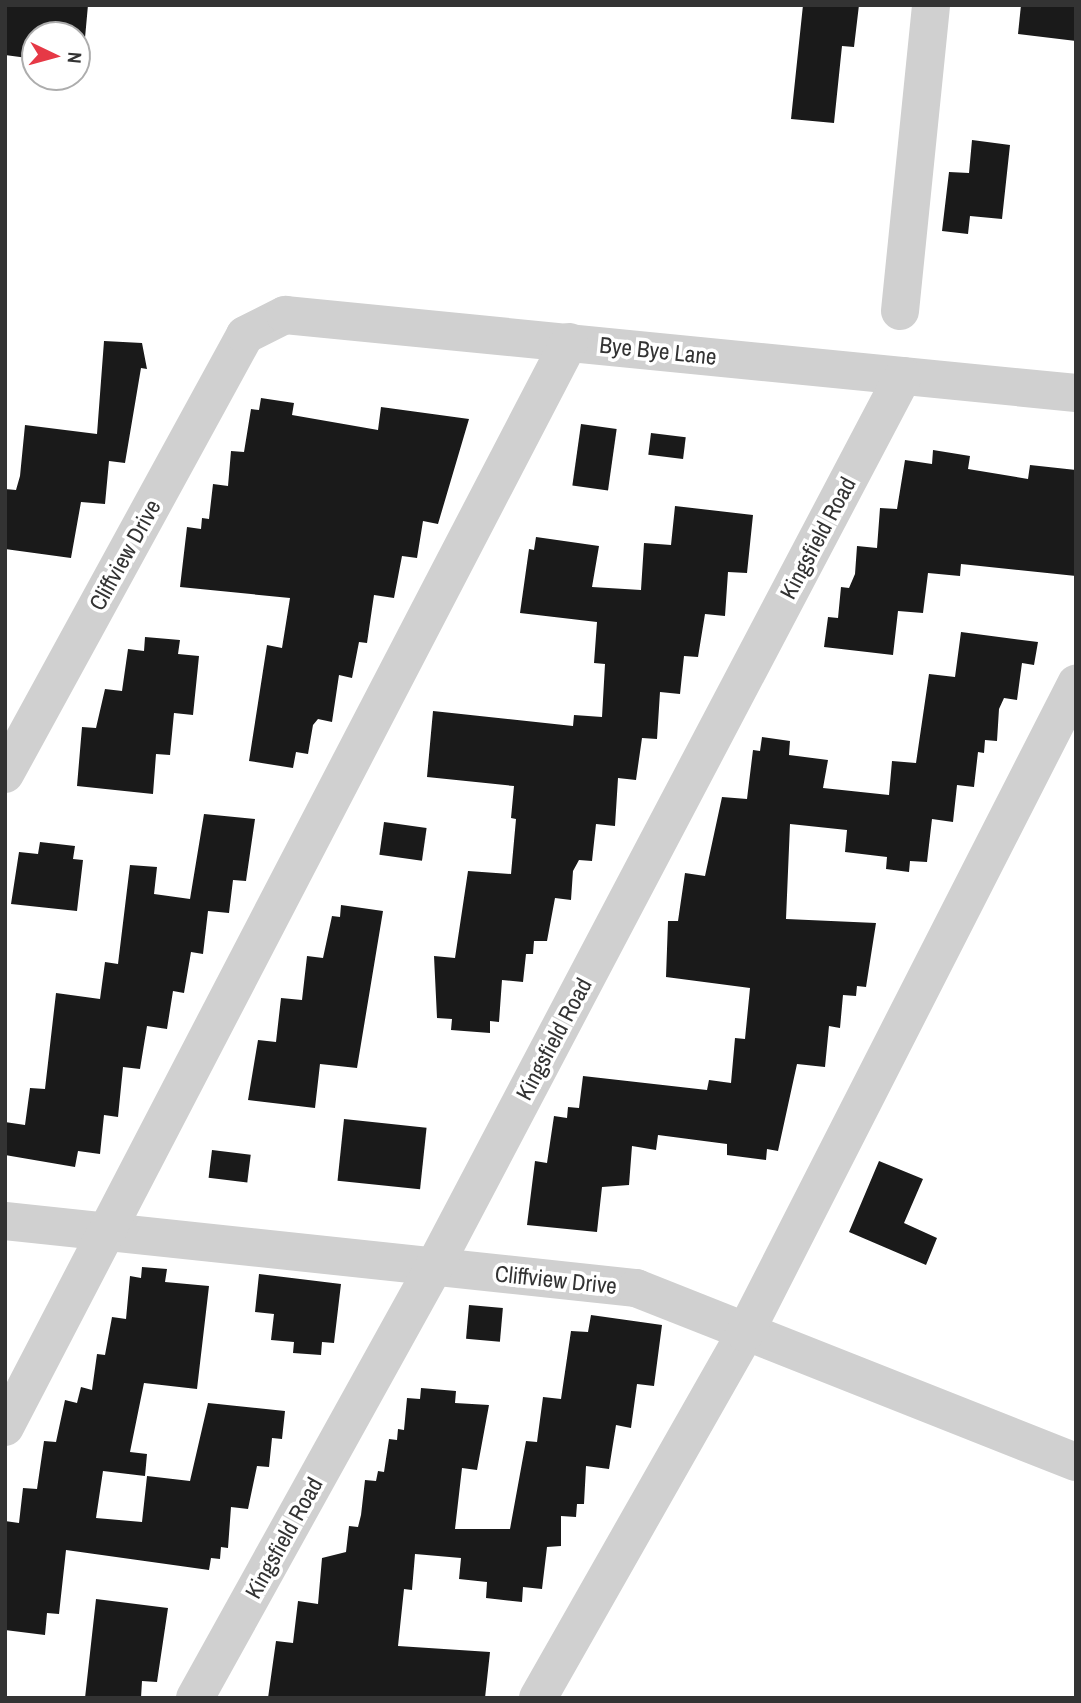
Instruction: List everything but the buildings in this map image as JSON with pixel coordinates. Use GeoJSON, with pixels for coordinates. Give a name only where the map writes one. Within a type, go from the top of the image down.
{"type":"FeatureCollection","features":[{"type":"Feature","properties":{"kind":"street"},"geometry":{"type":"LineString","coordinates":[[900,310],[931,5]]}},
{"type":"Feature","properties":{"kind":"street","name":"Bye Bye Lane"},"geometry":{"type":"LineString","coordinates":[[245,335],[285,315],[1076,393]]}},
{"type":"Feature","properties":{"kind":"street","name":"Cliffview Drive"},"geometry":{"type":"LineString","coordinates":[[5,774],[245,335]]}},
{"type":"Feature","properties":{"kind":"street"},"geometry":{"type":"LineString","coordinates":[[5,1427],[569,342]]}},
{"type":"Feature","properties":{"kind":"street","name":"Kingsfield Road"},"geometry":{"type":"LineString","coordinates":[[195,1698],[434,1266],[903,376]]}},
{"type":"Feature","properties":{"kind":"street"},"geometry":{"type":"LineString","coordinates":[[538,1698],[745,1333],[1076,684]]}},
{"type":"Feature","properties":{"kind":"street","name":"Cliffview Drive"},"geometry":{"type":"LineString","coordinates":[[5,1221],[636,1288],[1076,1462]]}}]}
